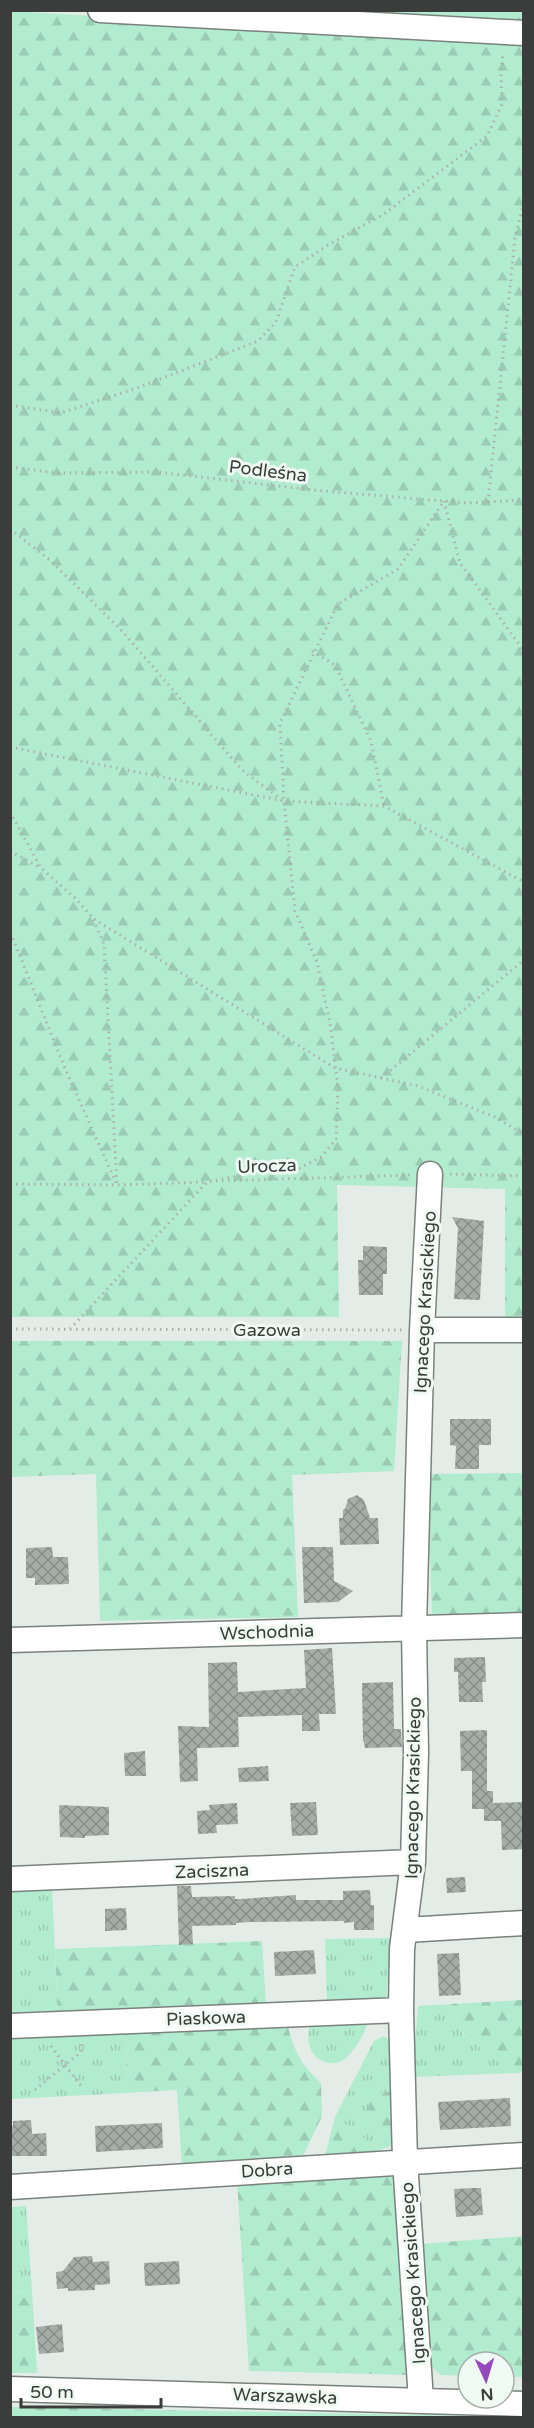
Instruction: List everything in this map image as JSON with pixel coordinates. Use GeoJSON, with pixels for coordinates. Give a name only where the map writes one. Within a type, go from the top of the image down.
{"type":"FeatureCollection","features":[{"type":"Feature","properties":{"kind":"street"},"geometry":{"type":"LineString","coordinates":[[100,10],[515,32]]}},
{"type":"Feature","properties":{"kind":"street","name":"Ignacego Krasickiego"},"geometry":{"type":"LineString","coordinates":[[421,2400],[405,2161],[401,2010],[402,1949],[413,1862],[416,1753],[414,1628],[422,1330],[430,1174]]}},
{"type":"Feature","properties":{"kind":"street"},"geometry":{"type":"LineString","coordinates":[[422,1330],[524,1330]]}},
{"type":"Feature","properties":{"kind":"street","name":"Wschodnia"},"geometry":{"type":"LineString","coordinates":[[10,1640],[524,1625]]}},
{"type":"Feature","properties":{"kind":"street","name":"Zaciszna"},"geometry":{"type":"LineString","coordinates":[[10,1879],[413,1862]]}},
{"type":"Feature","properties":{"kind":"street"},"geometry":{"type":"LineString","coordinates":[[406,1930],[524,1923]]}},
{"type":"Feature","properties":{"kind":"street","name":"Piaskowa"},"geometry":{"type":"LineString","coordinates":[[10,2026],[401,2010]]}},
{"type":"Feature","properties":{"kind":"street","name":"Dobra"},"geometry":{"type":"LineString","coordinates":[[10,2187],[524,2155]]}},
{"type":"Feature","properties":{"kind":"street","name":"Warszawska"},"geometry":{"type":"LineString","coordinates":[[10,2388],[524,2404]]}},
{"type":"Feature","properties":{"kind":"path"},"geometry":{"type":"LineString","coordinates":[[10,405],[62,413],[137,388],[258,341],[276,322],[295,267],[328,245],[384,214],[487,136],[502,104],[501,77],[515,32]]}},
{"type":"Feature","properties":{"kind":"path"},"geometry":{"type":"LineString","coordinates":[[488,502],[515,238],[524,202]]}},
{"type":"Feature","properties":{"kind":"path","name":"Podleśna"},"geometry":{"type":"LineString","coordinates":[[10,467],[57,473],[157,472],[313,490],[444,501],[524,500]]}},
{"type":"Feature","properties":{"kind":"path"},"geometry":{"type":"LineString","coordinates":[[444,501],[460,563],[524,651]]}},
{"type":"Feature","properties":{"kind":"path"},"geometry":{"type":"LineString","coordinates":[[70,1329],[207,1182],[253,1173],[298,1169],[321,1157],[336,1139],[338,1087],[330,1023],[317,962],[295,911],[284,801],[280,723],[312,651],[338,604],[398,569],[444,501]]}},
{"type":"Feature","properties":{"kind":"path"},"geometry":{"type":"LineString","coordinates":[[10,530],[51,561],[122,631],[242,770],[284,801]]}},
{"type":"Feature","properties":{"kind":"path"},"geometry":{"type":"LineString","coordinates":[[312,651],[335,664],[371,741],[384,806]]}},
{"type":"Feature","properties":{"kind":"path"},"geometry":{"type":"LineString","coordinates":[[10,747],[284,801],[384,806],[524,882]]}},
{"type":"Feature","properties":{"kind":"path"},"geometry":{"type":"LineString","coordinates":[[10,812],[40,868]]}},
{"type":"Feature","properties":{"kind":"path"},"geometry":{"type":"LineString","coordinates":[[10,851],[40,868],[76,899],[92,918],[104,944],[117,1185]]}},
{"type":"Feature","properties":{"kind":"path"},"geometry":{"type":"LineString","coordinates":[[92,918],[335,1068],[418,1086],[495,1117],[524,1134]]}},
{"type":"Feature","properties":{"kind":"path"},"geometry":{"type":"LineString","coordinates":[[10,931],[64,1066],[117,1185]]}},
{"type":"Feature","properties":{"kind":"path"},"geometry":{"type":"LineString","coordinates":[[381,1078],[524,960]]}},
{"type":"Feature","properties":{"kind":"path","name":"Urocza"},"geometry":{"type":"LineString","coordinates":[[10,1184],[117,1185],[430,1174],[524,1176]]}},
{"type":"Feature","properties":{"kind":"path","name":"Gazowa"},"geometry":{"type":"LineString","coordinates":[[10,1329],[422,1330]]}},
{"type":"Feature","properties":{"kind":"path"},"geometry":{"type":"LineString","coordinates":[[35,2090],[81,2052],[83,2023]]}},
{"type":"Feature","properties":{"kind":"path"},"geometry":{"type":"LineString","coordinates":[[41,2025],[50,2045],[83,2089]]}},
{"type":"Feature","properties":{"kind":"green space"},"geometry":{"type":"Polygon","coordinates":[[[10,11],[438,37],[523,40],[523,1319],[505,1318],[505,1189],[337,1185],[339,1317],[11,1317],[10,11]]]}},
{"type":"Feature","properties":{"kind":"green space"},"geometry":{"type":"Polygon","coordinates":[[[257,11],[523,11],[523,27],[257,11]]]}},
{"type":"Feature","properties":{"kind":"green space"},"geometry":{"type":"Polygon","coordinates":[[[10,1341],[402,1341],[394,1471],[292,1475],[298,1617],[100,1621],[96,1474],[11,1477],[10,1341]]]}},
{"type":"Feature","properties":{"kind":"green space"},"geometry":{"type":"Polygon","coordinates":[[[523,1473],[523,1613],[432,1614],[427,1474],[523,1473]]]}},
{"type":"Feature","properties":{"kind":"green space"},"geometry":{"type":"Polygon","coordinates":[[[52,1887],[58,2015],[11,2016],[10,1889],[52,1887]]]}},
{"type":"Feature","properties":{"kind":"green space"},"geometry":{"type":"Polygon","coordinates":[[[391,1938],[386,2001],[327,2004],[325,1939],[391,1938]]]}},
{"type":"Feature","properties":{"kind":"green space"},"geometry":{"type":"Polygon","coordinates":[[[262,1941],[266,2005],[58,2015],[55,1949],[262,1941]]]}},
{"type":"Feature","properties":{"kind":"green space"},"geometry":{"type":"Polygon","coordinates":[[[523,2000],[523,2072],[519,2073],[478,2046],[462,2032],[451,2004],[523,2000]]]}},
{"type":"Feature","properties":{"kind":"green space"},"geometry":{"type":"Polygon","coordinates":[[[451,2004],[462,2033],[519,2073],[412,2077],[418,2006],[451,2004]]]}},
{"type":"Feature","properties":{"kind":"green space"},"geometry":{"type":"Polygon","coordinates":[[[369,2019],[365,2031],[352,2052],[341,2061],[335,2063],[320,2060],[311,2050],[308,2037],[311,2022],[369,2019]]]}},
{"type":"Feature","properties":{"kind":"green space"},"geometry":{"type":"Polygon","coordinates":[[[287,2024],[299,2056],[321,2083],[322,2116],[302,2158],[182,2166],[177,2090],[127,2093],[126,2028],[287,2024]]]}},
{"type":"Feature","properties":{"kind":"green space"},"geometry":{"type":"Polygon","coordinates":[[[126,2028],[127,2093],[11,2099],[11,2034],[126,2028]]]}},
{"type":"Feature","properties":{"kind":"green space"},"geometry":{"type":"Polygon","coordinates":[[[383,2036],[394,2042],[397,2130],[391,2146],[380,2150],[335,2117],[374,2041],[383,2036]]]}},
{"type":"Feature","properties":{"kind":"green space"},"geometry":{"type":"Polygon","coordinates":[[[381,2092],[395,2092],[397,2130],[382,2127],[369,2116],[371,2096],[381,2092]]]}},
{"type":"Feature","properties":{"kind":"green space"},"geometry":{"type":"Polygon","coordinates":[[[335,2117],[380,2150],[363,2156],[325,2157],[335,2117]]]}},
{"type":"Feature","properties":{"kind":"green space"},"geometry":{"type":"Polygon","coordinates":[[[397,2169],[411,2375],[249,2371],[237,2180],[397,2169]]]}},
{"type":"Feature","properties":{"kind":"green space"},"geometry":{"type":"Polygon","coordinates":[[[26,2206],[32,2291],[11,2292],[11,2207],[26,2206]]]}},
{"type":"Feature","properties":{"kind":"green space"},"geometry":{"type":"Polygon","coordinates":[[[523,2236],[523,2377],[516,2377],[516,2350],[456,2350],[456,2376],[441,2375],[426,2362],[421,2244],[523,2236]]]}},
{"type":"Feature","properties":{"kind":"green space"},"geometry":{"type":"Polygon","coordinates":[[[32,2291],[37,2373],[11,2373],[11,2292],[32,2291]]]}},
{"type":"Feature","properties":{"kind":"green space"},"geometry":{"type":"Polygon","coordinates":[[[11,2407],[520,2417],[11,2418],[11,2407]]]}},
{"type":"Feature","properties":{"kind":"building"},"geometry":{"type":"Polygon","coordinates":[[[452,1217],[484,1221],[480,1300],[454,1299],[458,1228],[452,1217]]]}},
{"type":"Feature","properties":{"kind":"building"},"geometry":{"type":"Polygon","coordinates":[[[363,1246],[387,1247],[387,1274],[383,1274],[383,1295],[359,1295],[358,1260],[363,1260],[363,1246]]]}},
{"type":"Feature","properties":{"kind":"building"},"geometry":{"type":"Polygon","coordinates":[[[450,1419],[491,1419],[491,1445],[479,1445],[479,1469],[455,1469],[456,1446],[450,1445],[450,1419]]]}},
{"type":"Feature","properties":{"kind":"building"},"geometry":{"type":"Polygon","coordinates":[[[357,1495],[364,1500],[370,1518],[378,1518],[379,1544],[340,1545],[339,1518],[343,1518],[343,1510],[348,1499],[357,1495]]]}},
{"type":"Feature","properties":{"kind":"building"},"geometry":{"type":"Polygon","coordinates":[[[52,1547],[53,1557],[68,1557],[69,1584],[35,1585],[35,1578],[26,1578],[26,1548],[52,1547]]]}},
{"type":"Feature","properties":{"kind":"building"},"geometry":{"type":"Polygon","coordinates":[[[302,1547],[333,1547],[334,1581],[353,1591],[338,1602],[304,1603],[302,1547]]]}},
{"type":"Feature","properties":{"kind":"building"},"geometry":{"type":"Polygon","coordinates":[[[332,1648],[336,1714],[319,1714],[320,1731],[302,1731],[302,1715],[238,1717],[239,1747],[197,1748],[198,1781],[180,1782],[178,1726],[209,1727],[208,1663],[237,1662],[238,1692],[306,1688],[304,1650],[332,1648]]]}},
{"type":"Feature","properties":{"kind":"building"},"geometry":{"type":"Polygon","coordinates":[[[485,1657],[486,1682],[482,1682],[483,1702],[459,1702],[458,1672],[454,1672],[454,1658],[485,1657]]]}},
{"type":"Feature","properties":{"kind":"building"},"geometry":{"type":"Polygon","coordinates":[[[393,1682],[394,1729],[401,1729],[402,1747],[365,1748],[362,1683],[393,1682]]]}},
{"type":"Feature","properties":{"kind":"building"},"geometry":{"type":"Polygon","coordinates":[[[487,1730],[487,1791],[493,1791],[493,1803],[524,1802],[524,1849],[502,1850],[501,1821],[484,1821],[484,1809],[472,1809],[472,1771],[461,1771],[460,1731],[487,1730]]]}},
{"type":"Feature","properties":{"kind":"building"},"geometry":{"type":"Polygon","coordinates":[[[145,1751],[146,1776],[125,1776],[124,1753],[145,1751]]]}},
{"type":"Feature","properties":{"kind":"building"},"geometry":{"type":"Polygon","coordinates":[[[268,1766],[269,1781],[239,1782],[238,1768],[268,1766]]]}},
{"type":"Feature","properties":{"kind":"building"},"geometry":{"type":"Polygon","coordinates":[[[316,1802],[318,1835],[292,1836],[290,1803],[316,1802]]]}},
{"type":"Feature","properties":{"kind":"building"},"geometry":{"type":"Polygon","coordinates":[[[237,1803],[238,1824],[216,1825],[217,1833],[198,1834],[197,1811],[210,1810],[209,1805],[237,1803]]]}},
{"type":"Feature","properties":{"kind":"building"},"geometry":{"type":"Polygon","coordinates":[[[59,1805],[109,1807],[109,1835],[85,1836],[85,1838],[60,1837],[59,1805]]]}},
{"type":"Feature","properties":{"kind":"building"},"geometry":{"type":"Polygon","coordinates":[[[465,1877],[466,1892],[447,1893],[446,1878],[465,1877]]]}},
{"type":"Feature","properties":{"kind":"building"},"geometry":{"type":"Polygon","coordinates":[[[177,1886],[191,1886],[192,1897],[235,1896],[235,1899],[296,1895],[296,1900],[343,1900],[343,1891],[370,1890],[371,1905],[374,1905],[374,1930],[354,1930],[354,1922],[344,1923],[344,1921],[249,1922],[236,1923],[236,1925],[192,1926],[193,1944],[179,1945],[177,1886]]]}},
{"type":"Feature","properties":{"kind":"building"},"geometry":{"type":"Polygon","coordinates":[[[126,1908],[127,1930],[105,1931],[105,1909],[126,1908]]]}},
{"type":"Feature","properties":{"kind":"building"},"geometry":{"type":"Polygon","coordinates":[[[314,1950],[316,1974],[275,1976],[274,1952],[314,1950]]]}},
{"type":"Feature","properties":{"kind":"building"},"geometry":{"type":"Polygon","coordinates":[[[459,1953],[461,1995],[439,1996],[437,1954],[459,1953]]]}},
{"type":"Feature","properties":{"kind":"building"},"geometry":{"type":"Polygon","coordinates":[[[510,2098],[511,2126],[440,2130],[438,2102],[510,2098]]]}},
{"type":"Feature","properties":{"kind":"building"},"geometry":{"type":"Polygon","coordinates":[[[31,2120],[32,2134],[46,2133],[47,2156],[10,2156],[10,2126],[13,2126],[13,2121],[31,2120]]]}},
{"type":"Feature","properties":{"kind":"building"},"geometry":{"type":"Polygon","coordinates":[[[162,2123],[163,2148],[96,2152],[95,2126],[162,2123]]]}},
{"type":"Feature","properties":{"kind":"building"},"geometry":{"type":"Polygon","coordinates":[[[481,2188],[483,2215],[456,2217],[454,2189],[481,2188]]]}},
{"type":"Feature","properties":{"kind":"building"},"geometry":{"type":"Polygon","coordinates":[[[92,2256],[93,2262],[109,2261],[110,2284],[95,2285],[95,2290],[57,2289],[56,2272],[63,2271],[74,2257],[92,2256]]]}},
{"type":"Feature","properties":{"kind":"building"},"geometry":{"type":"Polygon","coordinates":[[[179,2261],[180,2284],[145,2286],[144,2263],[179,2261]]]}},
{"type":"Feature","properties":{"kind":"building"},"geometry":{"type":"Polygon","coordinates":[[[62,2324],[64,2352],[39,2354],[36,2327],[62,2324]]]}}]}
